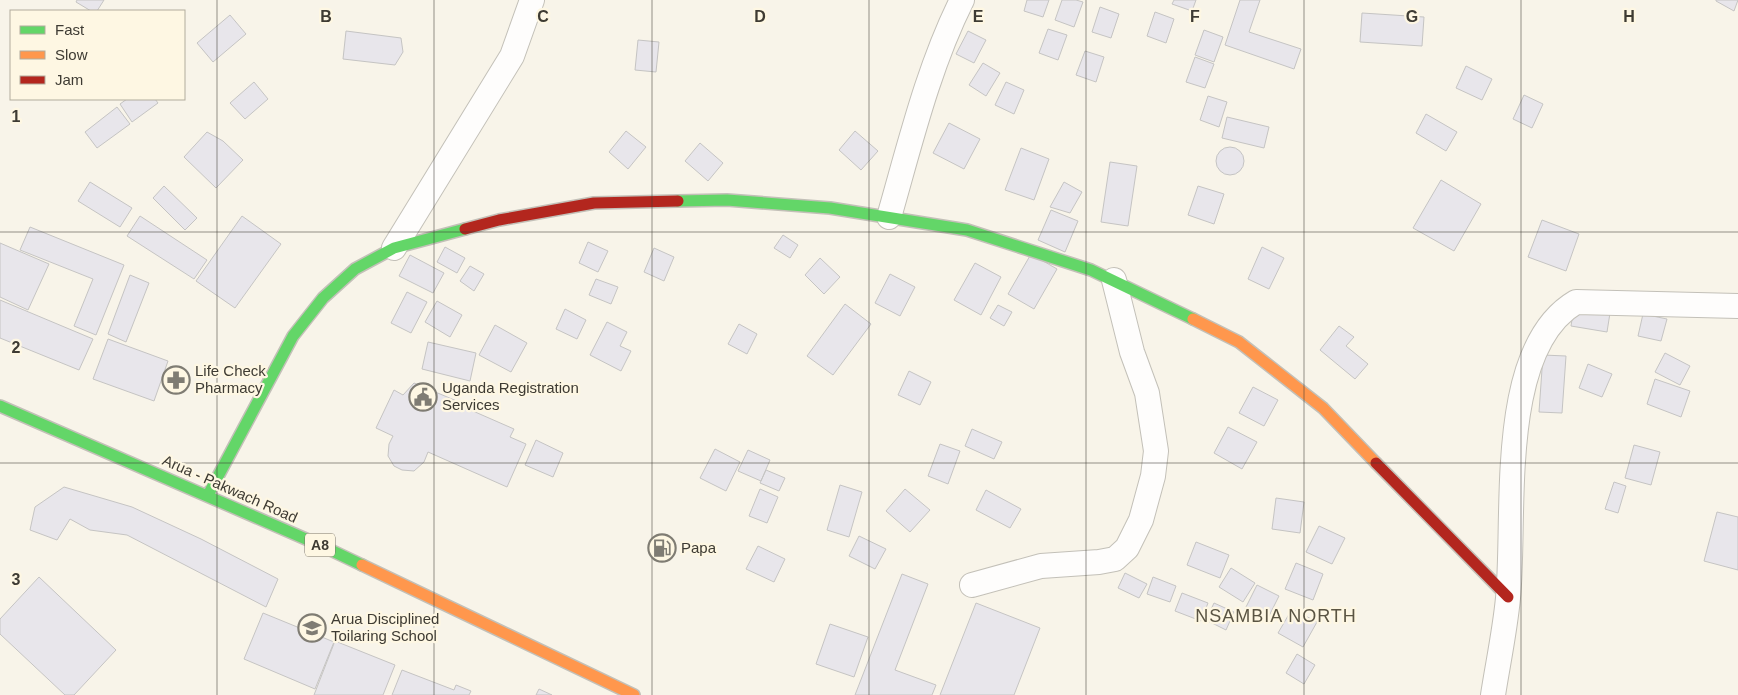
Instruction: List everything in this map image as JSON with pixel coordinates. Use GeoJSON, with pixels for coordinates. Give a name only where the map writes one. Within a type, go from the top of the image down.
{"type":"FeatureCollection","features":[{"type":"Feature","properties":{"kind":"street"},"geometry":{"type":"LineString","coordinates":[[394,248],[512,56],[532,0]]}},
{"type":"Feature","properties":{"kind":"street"},"geometry":{"type":"LineString","coordinates":[[889,217],[926,89],[950,24],[962,0]]}},
{"type":"Feature","properties":{"kind":"street"},"geometry":{"type":"LineString","coordinates":[[208,495],[293,336],[323,298],[355,269],[394,248],[499,220],[594,203],[727,200],[830,208],[967,230],[1091,270],[1239,342],[1323,408],[1508,597]]}},
{"type":"Feature","properties":{"kind":"street"},"geometry":{"type":"LineString","coordinates":[[972,584],[1041,566],[1115,559],[1127,548],[1141,520],[1153,476],[1156,451],[1147,393],[1132,352],[1114,280]]}},
{"type":"Feature","properties":{"kind":"street"},"geometry":{"type":"LineString","coordinates":[[1493,695],[1508,597],[1517,413],[1526,377],[1539,342],[1554,320],[1565,309],[1576,302],[1738,306]]}},
{"type":"Feature","properties":{"kind":"street","name":"Arua - Pakwach Road"},"geometry":{"type":"LineString","coordinates":[[0,406],[322,546],[634,695]]}},
{"type":"Feature","properties":{"kind":"building"},"geometry":{"type":"Polygon","coordinates":[[[77,0],[104,0],[98,10],[89,10],[76,2],[77,0]]]}},
{"type":"Feature","properties":{"kind":"building"},"geometry":{"type":"Polygon","coordinates":[[[1027,0],[1049,0],[1043,17],[1024,11],[1027,0]]]}},
{"type":"Feature","properties":{"kind":"building"},"geometry":{"type":"Polygon","coordinates":[[[1062,0],[1083,2],[1074,27],[1055,20],[1062,0]]]}},
{"type":"Feature","properties":{"kind":"building"},"geometry":{"type":"Polygon","coordinates":[[[1174,0],[1196,0],[1192,11],[1172,4],[1174,0]]]}},
{"type":"Feature","properties":{"kind":"building"},"geometry":{"type":"Polygon","coordinates":[[[1240,0],[1260,0],[1249,32],[1301,49],[1294,69],[1225,45],[1240,0]]]}},
{"type":"Feature","properties":{"kind":"building"},"geometry":{"type":"Polygon","coordinates":[[[1716,0],[1738,0],[1734,11],[1716,1],[1716,0]]]}},
{"type":"Feature","properties":{"kind":"building"},"geometry":{"type":"Polygon","coordinates":[[[1100,7],[1119,14],[1111,38],[1092,32],[1100,7]]]}},
{"type":"Feature","properties":{"kind":"building"},"geometry":{"type":"Polygon","coordinates":[[[1155,12],[1174,19],[1166,43],[1147,36],[1155,12]]]}},
{"type":"Feature","properties":{"kind":"building"},"geometry":{"type":"Polygon","coordinates":[[[1362,13],[1424,17],[1422,46],[1360,42],[1362,13]]]}},
{"type":"Feature","properties":{"kind":"building"},"geometry":{"type":"Polygon","coordinates":[[[230,15],[246,34],[213,62],[197,43],[230,15]]]}},
{"type":"Feature","properties":{"kind":"building"},"geometry":{"type":"Polygon","coordinates":[[[1048,29],[1067,35],[1058,60],[1039,53],[1048,29]]]}},
{"type":"Feature","properties":{"kind":"building"},"geometry":{"type":"Polygon","coordinates":[[[1204,30],[1223,37],[1214,62],[1195,55],[1204,30]]]}},
{"type":"Feature","properties":{"kind":"building"},"geometry":{"type":"Polygon","coordinates":[[[346,31],[401,38],[403,52],[395,65],[343,59],[346,31]]]}},
{"type":"Feature","properties":{"kind":"building"},"geometry":{"type":"Polygon","coordinates":[[[968,31],[986,40],[974,63],[956,54],[968,31]]]}},
{"type":"Feature","properties":{"kind":"building"},"geometry":{"type":"Polygon","coordinates":[[[638,40],[659,42],[656,72],[635,70],[638,40]]]}},
{"type":"Feature","properties":{"kind":"building"},"geometry":{"type":"Polygon","coordinates":[[[1085,51],[1104,57],[1096,82],[1076,75],[1085,51]]]}},
{"type":"Feature","properties":{"kind":"building"},"geometry":{"type":"Polygon","coordinates":[[[1195,57],[1214,64],[1205,88],[1186,82],[1195,57]]]}},
{"type":"Feature","properties":{"kind":"building"},"geometry":{"type":"Polygon","coordinates":[[[983,63],[1000,73],[986,96],[969,85],[983,63]]]}},
{"type":"Feature","properties":{"kind":"building"},"geometry":{"type":"Polygon","coordinates":[[[1466,66],[1492,79],[1482,100],[1456,88],[1466,66]]]}},
{"type":"Feature","properties":{"kind":"building"},"geometry":{"type":"Polygon","coordinates":[[[254,82],[268,99],[245,119],[230,103],[254,82]]]}},
{"type":"Feature","properties":{"kind":"building"},"geometry":{"type":"Polygon","coordinates":[[[1006,82],[1024,90],[1014,114],[995,105],[1006,82]]]}},
{"type":"Feature","properties":{"kind":"building"},"geometry":{"type":"Polygon","coordinates":[[[1524,95],[1543,104],[1532,128],[1513,119],[1524,95]]]}},
{"type":"Feature","properties":{"kind":"building"},"geometry":{"type":"Polygon","coordinates":[[[1208,96],[1227,102],[1219,127],[1200,120],[1208,96]]]}},
{"type":"Feature","properties":{"kind":"building"},"geometry":{"type":"Polygon","coordinates":[[[126,100],[156,100],[158,103],[132,122],[120,104],[126,100]]]}},
{"type":"Feature","properties":{"kind":"building"},"geometry":{"type":"Polygon","coordinates":[[[117,107],[130,124],[97,148],[85,132],[117,107]]]}},
{"type":"Feature","properties":{"kind":"building"},"geometry":{"type":"Polygon","coordinates":[[[1426,114],[1457,132],[1446,151],[1416,133],[1426,114]]]}},
{"type":"Feature","properties":{"kind":"building"},"geometry":{"type":"Polygon","coordinates":[[[1227,117],[1269,127],[1264,148],[1222,138],[1227,117]]]}},
{"type":"Feature","properties":{"kind":"building"},"geometry":{"type":"Polygon","coordinates":[[[949,123],[980,139],[964,169],[933,153],[949,123]]]}},
{"type":"Feature","properties":{"kind":"building"},"geometry":{"type":"Polygon","coordinates":[[[626,131],[646,147],[628,169],[609,152],[626,131]]]}},
{"type":"Feature","properties":{"kind":"building"},"geometry":{"type":"Polygon","coordinates":[[[855,131],[878,151],[861,170],[839,150],[855,131]]]}},
{"type":"Feature","properties":{"kind":"building"},"geometry":{"type":"Polygon","coordinates":[[[207,132],[223,141],[243,160],[216,188],[184,157],[207,132]]]}},
{"type":"Feature","properties":{"kind":"building"},"geometry":{"type":"Polygon","coordinates":[[[700,143],[723,163],[708,181],[685,161],[700,143]]]}},
{"type":"Feature","properties":{"kind":"building"},"geometry":{"type":"Polygon","coordinates":[[[1230,147],[1240,151],[1244,161],[1240,171],[1230,175],[1220,171],[1216,161],[1220,151],[1230,147]]]}},
{"type":"Feature","properties":{"kind":"building"},"geometry":{"type":"Polygon","coordinates":[[[1021,148],[1049,159],[1034,200],[1005,190],[1021,148]]]}},
{"type":"Feature","properties":{"kind":"building"},"geometry":{"type":"Polygon","coordinates":[[[1110,162],[1137,166],[1128,226],[1101,222],[1110,162]]]}},
{"type":"Feature","properties":{"kind":"building"},"geometry":{"type":"Polygon","coordinates":[[[1441,180],[1481,204],[1454,251],[1413,228],[1441,180]]]}},
{"type":"Feature","properties":{"kind":"building"},"geometry":{"type":"Polygon","coordinates":[[[90,182],[132,208],[120,227],[78,201],[90,182]]]}},
{"type":"Feature","properties":{"kind":"building"},"geometry":{"type":"Polygon","coordinates":[[[1064,182],[1082,192],[1070,213],[1050,207],[1064,182]]]}},
{"type":"Feature","properties":{"kind":"building"},"geometry":{"type":"Polygon","coordinates":[[[164,186],[197,218],[185,230],[153,198],[164,186]]]}},
{"type":"Feature","properties":{"kind":"building"},"geometry":{"type":"Polygon","coordinates":[[[1198,186],[1224,194],[1214,224],[1188,215],[1198,186]]]}},
{"type":"Feature","properties":{"kind":"building"},"geometry":{"type":"Polygon","coordinates":[[[1051,210],[1078,221],[1065,252],[1038,240],[1051,210]]]}},
{"type":"Feature","properties":{"kind":"building"},"geometry":{"type":"Polygon","coordinates":[[[140,216],[207,260],[194,279],[127,236],[140,216]]]}},
{"type":"Feature","properties":{"kind":"building"},"geometry":{"type":"Polygon","coordinates":[[[242,216],[281,244],[235,308],[196,281],[242,216]]]}},
{"type":"Feature","properties":{"kind":"building"},"geometry":{"type":"Polygon","coordinates":[[[1542,220],[1579,234],[1566,271],[1528,257],[1542,220]]]}},
{"type":"Feature","properties":{"kind":"building"},"geometry":{"type":"Polygon","coordinates":[[[30,227],[124,265],[96,335],[74,326],[93,279],[20,250],[30,227]]]}},
{"type":"Feature","properties":{"kind":"building"},"geometry":{"type":"Polygon","coordinates":[[[783,235],[798,245],[790,258],[774,248],[783,235]]]}},
{"type":"Feature","properties":{"kind":"building"},"geometry":{"type":"Polygon","coordinates":[[[588,242],[608,251],[598,272],[579,263],[588,242]]]}},
{"type":"Feature","properties":{"kind":"building"},"geometry":{"type":"Polygon","coordinates":[[[0,243],[49,264],[28,310],[0,297],[0,243]]]}},
{"type":"Feature","properties":{"kind":"building"},"geometry":{"type":"Polygon","coordinates":[[[445,247],[465,258],[457,273],[437,262],[445,247]]]}},
{"type":"Feature","properties":{"kind":"building"},"geometry":{"type":"Polygon","coordinates":[[[1262,247],[1284,258],[1269,289],[1248,279],[1262,247]]]}},
{"type":"Feature","properties":{"kind":"building"},"geometry":{"type":"Polygon","coordinates":[[[654,248],[674,257],[664,281],[644,272],[654,248]]]}},
{"type":"Feature","properties":{"kind":"building"},"geometry":{"type":"Polygon","coordinates":[[[1031,254],[1057,269],[1034,309],[1008,294],[1031,254]]]}},
{"type":"Feature","properties":{"kind":"building"},"geometry":{"type":"Polygon","coordinates":[[[410,255],[444,273],[433,293],[399,276],[410,255]]]}},
{"type":"Feature","properties":{"kind":"building"},"geometry":{"type":"Polygon","coordinates":[[[820,258],[840,277],[824,294],[805,275],[820,258]]]}},
{"type":"Feature","properties":{"kind":"building"},"geometry":{"type":"Polygon","coordinates":[[[975,263],[1001,277],[981,315],[954,300],[975,263]]]}},
{"type":"Feature","properties":{"kind":"building"},"geometry":{"type":"Polygon","coordinates":[[[470,266],[484,274],[474,291],[460,281],[470,266]]]}},
{"type":"Feature","properties":{"kind":"building"},"geometry":{"type":"Polygon","coordinates":[[[890,274],[915,287],[900,316],[875,303],[890,274]]]}},
{"type":"Feature","properties":{"kind":"building"},"geometry":{"type":"Polygon","coordinates":[[[130,275],[149,283],[126,342],[108,334],[130,275]]]}},
{"type":"Feature","properties":{"kind":"building"},"geometry":{"type":"Polygon","coordinates":[[[596,279],[618,287],[611,304],[589,295],[596,279]]]}},
{"type":"Feature","properties":{"kind":"building"},"geometry":{"type":"Polygon","coordinates":[[[407,292],[427,302],[411,333],[391,323],[407,292]]]}},
{"type":"Feature","properties":{"kind":"building"},"geometry":{"type":"Polygon","coordinates":[[[0,300],[93,339],[79,370],[0,338],[0,300]]]}},
{"type":"Feature","properties":{"kind":"building"},"geometry":{"type":"Polygon","coordinates":[[[437,301],[462,315],[450,337],[425,322],[437,301]]]}},
{"type":"Feature","properties":{"kind":"building"},"geometry":{"type":"Polygon","coordinates":[[[845,304],[871,324],[833,375],[807,356],[845,304]]]}},
{"type":"Feature","properties":{"kind":"building"},"geometry":{"type":"Polygon","coordinates":[[[998,305],[1012,312],[1004,326],[990,318],[998,305]]]}},
{"type":"Feature","properties":{"kind":"building"},"geometry":{"type":"Polygon","coordinates":[[[1574,307],[1610,313],[1607,332],[1571,326],[1574,307]]]}},
{"type":"Feature","properties":{"kind":"building"},"geometry":{"type":"Polygon","coordinates":[[[565,309],[586,320],[577,339],[556,329],[565,309]]]}},
{"type":"Feature","properties":{"kind":"building"},"geometry":{"type":"Polygon","coordinates":[[[1643,314],[1667,319],[1661,341],[1638,336],[1643,314]]]}},
{"type":"Feature","properties":{"kind":"building"},"geometry":{"type":"Polygon","coordinates":[[[607,322],[627,332],[620,346],[631,351],[621,371],[590,355],[607,322]]]}},
{"type":"Feature","properties":{"kind":"building"},"geometry":{"type":"Polygon","coordinates":[[[739,324],[757,334],[747,354],[728,344],[739,324]]]}},
{"type":"Feature","properties":{"kind":"building"},"geometry":{"type":"Polygon","coordinates":[[[495,325],[527,343],[511,372],[479,355],[495,325]]]}},
{"type":"Feature","properties":{"kind":"building"},"geometry":{"type":"Polygon","coordinates":[[[1339,326],[1354,337],[1346,346],[1368,364],[1355,379],[1320,350],[1339,326]]]}},
{"type":"Feature","properties":{"kind":"building"},"geometry":{"type":"Polygon","coordinates":[[[108,339],[168,361],[154,401],[93,379],[108,339]]]}},
{"type":"Feature","properties":{"kind":"building"},"geometry":{"type":"Polygon","coordinates":[[[428,342],[476,353],[470,381],[422,369],[428,342]]]}},
{"type":"Feature","properties":{"kind":"building"},"geometry":{"type":"Polygon","coordinates":[[[1665,353],[1690,366],[1680,385],[1655,372],[1665,353]]]}},
{"type":"Feature","properties":{"kind":"building"},"geometry":{"type":"Polygon","coordinates":[[[1543,355],[1566,356],[1562,413],[1539,412],[1543,355]]]}},
{"type":"Feature","properties":{"kind":"building"},"geometry":{"type":"Polygon","coordinates":[[[1588,364],[1612,374],[1602,397],[1579,388],[1588,364]]]}},
{"type":"Feature","properties":{"kind":"building"},"geometry":{"type":"Polygon","coordinates":[[[909,371],[931,382],[920,405],[898,395],[909,371]]]}},
{"type":"Feature","properties":{"kind":"building"},"geometry":{"type":"Polygon","coordinates":[[[1655,379],[1690,391],[1681,417],[1647,404],[1655,379]]]}},
{"type":"Feature","properties":{"kind":"building"},"geometry":{"type":"Polygon","coordinates":[[[414,383],[459,402],[466,408],[514,429],[510,437],[526,444],[507,487],[428,452],[424,462],[414,471],[402,470],[394,466],[388,456],[389,444],[393,436],[376,428],[394,390],[403,395],[414,383]]]}},
{"type":"Feature","properties":{"kind":"building"},"geometry":{"type":"Polygon","coordinates":[[[1253,387],[1278,400],[1264,426],[1239,413],[1253,387]]]}},
{"type":"Feature","properties":{"kind":"building"},"geometry":{"type":"Polygon","coordinates":[[[1228,427],[1257,442],[1242,469],[1214,453],[1228,427]]]}},
{"type":"Feature","properties":{"kind":"building"},"geometry":{"type":"Polygon","coordinates":[[[972,429],[1002,442],[994,459],[965,446],[972,429]]]}},
{"type":"Feature","properties":{"kind":"building"},"geometry":{"type":"Polygon","coordinates":[[[536,440],[563,453],[553,477],[525,465],[536,440]]]}},
{"type":"Feature","properties":{"kind":"building"},"geometry":{"type":"Polygon","coordinates":[[[940,444],[960,451],[948,484],[928,476],[940,444]]]}},
{"type":"Feature","properties":{"kind":"building"},"geometry":{"type":"Polygon","coordinates":[[[1634,445],[1660,452],[1651,485],[1625,478],[1634,445]]]}},
{"type":"Feature","properties":{"kind":"building"},"geometry":{"type":"Polygon","coordinates":[[[715,449],[740,462],[726,491],[700,478],[715,449]]]}},
{"type":"Feature","properties":{"kind":"building"},"geometry":{"type":"Polygon","coordinates":[[[748,450],[770,460],[761,481],[738,471],[748,450]]]}},
{"type":"Feature","properties":{"kind":"building"},"geometry":{"type":"Polygon","coordinates":[[[766,470],[785,478],[779,491],[760,483],[766,470]]]}},
{"type":"Feature","properties":{"kind":"building"},"geometry":{"type":"Polygon","coordinates":[[[1614,482],[1626,486],[1618,513],[1605,509],[1614,482]]]}},
{"type":"Feature","properties":{"kind":"building"},"geometry":{"type":"Polygon","coordinates":[[[840,485],[862,492],[849,537],[827,530],[840,485]]]}},
{"type":"Feature","properties":{"kind":"building"},"geometry":{"type":"Polygon","coordinates":[[[64,487],[132,507],[201,539],[278,579],[266,607],[127,535],[90,530],[70,519],[57,540],[30,530],[35,507],[64,487]]]}},
{"type":"Feature","properties":{"kind":"building"},"geometry":{"type":"Polygon","coordinates":[[[760,489],[778,497],[767,523],[749,516],[760,489]]]}},
{"type":"Feature","properties":{"kind":"building"},"geometry":{"type":"Polygon","coordinates":[[[905,489],[930,510],[910,532],[886,511],[905,489]]]}},
{"type":"Feature","properties":{"kind":"building"},"geometry":{"type":"Polygon","coordinates":[[[986,490],[1021,509],[1010,528],[976,510],[986,490]]]}},
{"type":"Feature","properties":{"kind":"building"},"geometry":{"type":"Polygon","coordinates":[[[1276,498],[1304,502],[1300,533],[1272,529],[1276,498]]]}},
{"type":"Feature","properties":{"kind":"building"},"geometry":{"type":"Polygon","coordinates":[[[1717,512],[1738,517],[1738,570],[1704,561],[1717,512]]]}},
{"type":"Feature","properties":{"kind":"building"},"geometry":{"type":"Polygon","coordinates":[[[1319,526],[1345,538],[1332,564],[1306,552],[1319,526]]]}},
{"type":"Feature","properties":{"kind":"building"},"geometry":{"type":"Polygon","coordinates":[[[859,536],[886,549],[875,569],[849,556],[859,536]]]}},
{"type":"Feature","properties":{"kind":"building"},"geometry":{"type":"Polygon","coordinates":[[[1196,542],[1229,555],[1220,578],[1187,565],[1196,542]]]}},
{"type":"Feature","properties":{"kind":"building"},"geometry":{"type":"Polygon","coordinates":[[[758,546],[785,559],[774,582],[746,569],[758,546]]]}},
{"type":"Feature","properties":{"kind":"building"},"geometry":{"type":"Polygon","coordinates":[[[1296,563],[1323,574],[1313,600],[1285,589],[1296,563]]]}},
{"type":"Feature","properties":{"kind":"building"},"geometry":{"type":"Polygon","coordinates":[[[1231,568],[1255,583],[1243,602],[1219,587],[1231,568]]]}},
{"type":"Feature","properties":{"kind":"building"},"geometry":{"type":"Polygon","coordinates":[[[1125,573],[1147,584],[1139,598],[1118,588],[1125,573]]]}},
{"type":"Feature","properties":{"kind":"building"},"geometry":{"type":"Polygon","coordinates":[[[902,574],[928,584],[895,670],[936,685],[932,695],[855,695],[902,574]]]}},
{"type":"Feature","properties":{"kind":"building"},"geometry":{"type":"Polygon","coordinates":[[[39,577],[116,650],[74,695],[65,695],[0,634],[0,619],[39,577]]]}},
{"type":"Feature","properties":{"kind":"building"},"geometry":{"type":"Polygon","coordinates":[[[1153,577],[1176,586],[1170,602],[1147,594],[1153,577]]]}},
{"type":"Feature","properties":{"kind":"building"},"geometry":{"type":"Polygon","coordinates":[[[1257,585],[1279,596],[1266,622],[1244,611],[1257,585]]]}},
{"type":"Feature","properties":{"kind":"building"},"geometry":{"type":"Polygon","coordinates":[[[1182,593],[1208,603],[1201,621],[1175,611],[1182,593]]]}},
{"type":"Feature","properties":{"kind":"building"},"geometry":{"type":"Polygon","coordinates":[[[976,603],[1040,628],[1014,695],[940,695],[976,603]]]}},
{"type":"Feature","properties":{"kind":"building"},"geometry":{"type":"Polygon","coordinates":[[[1214,603],[1234,612],[1226,630],[1206,620],[1214,603]]]}},
{"type":"Feature","properties":{"kind":"building"},"geometry":{"type":"Polygon","coordinates":[[[1292,609],[1317,622],[1303,647],[1278,633],[1292,609]]]}},
{"type":"Feature","properties":{"kind":"building"},"geometry":{"type":"Polygon","coordinates":[[[263,613],[334,642],[315,689],[244,659],[263,613]]]}},
{"type":"Feature","properties":{"kind":"building"},"geometry":{"type":"Polygon","coordinates":[[[830,624],[868,637],[854,677],[816,664],[830,624]]]}},
{"type":"Feature","properties":{"kind":"building"},"geometry":{"type":"Polygon","coordinates":[[[335,641],[395,665],[383,695],[314,695],[335,641]]]}},
{"type":"Feature","properties":{"kind":"building"},"geometry":{"type":"Polygon","coordinates":[[[1297,654],[1315,665],[1304,684],[1286,673],[1297,654]]]}},
{"type":"Feature","properties":{"kind":"building"},"geometry":{"type":"Polygon","coordinates":[[[402,670],[454,690],[456,685],[471,691],[469,695],[392,695],[402,670]]]}},
{"type":"Feature","properties":{"kind":"building"},"geometry":{"type":"Polygon","coordinates":[[[539,689],[552,695],[536,695],[539,689]]]}},
{"type":"Feature","properties":{"kind":"traffic: fast"},"geometry":{"type":"LineString","coordinates":[[678,201],[727,200],[830,208],[967,230],[1091,270],[1193,319]]}},
{"type":"Feature","properties":{"kind":"traffic: fast"},"geometry":{"type":"LineString","coordinates":[[208,495],[293,336],[323,298],[355,269],[394,248],[465,229]]}},
{"type":"Feature","properties":{"kind":"traffic: fast"},"geometry":{"type":"LineString","coordinates":[[0,406],[362,565]]}},
{"type":"Feature","properties":{"kind":"traffic: slow"},"geometry":{"type":"LineString","coordinates":[[1193,319],[1239,342],[1323,408],[1376,463]]}},
{"type":"Feature","properties":{"kind":"traffic: slow"},"geometry":{"type":"LineString","coordinates":[[362,565],[634,695]]}},
{"type":"Feature","properties":{"kind":"traffic: jam"},"geometry":{"type":"LineString","coordinates":[[465,229],[499,220],[594,203],[678,201]]}},
{"type":"Feature","properties":{"kind":"traffic: jam"},"geometry":{"type":"LineString","coordinates":[[1376,463],[1508,597]]}},
{"type":"Feature","properties":{"kind":"place","name":"Life Check Pharmacy"},"geometry":{"type":"Point","coordinates":[176,380]}},
{"type":"Feature","properties":{"kind":"place","name":"Uganda Registration Services"},"geometry":{"type":"Point","coordinates":[423,397]}},
{"type":"Feature","properties":{"kind":"place","name":"Papa"},"geometry":{"type":"Point","coordinates":[662,548]}},
{"type":"Feature","properties":{"kind":"place","name":"Arua Disciplined Toilaring School"},"geometry":{"type":"Point","coordinates":[312,628]}},
{"type":"Feature","properties":{"kind":"district","name":"NSAMBIA NORTH"},"geometry":{"type":"Point","coordinates":[1276,616]}}]}
